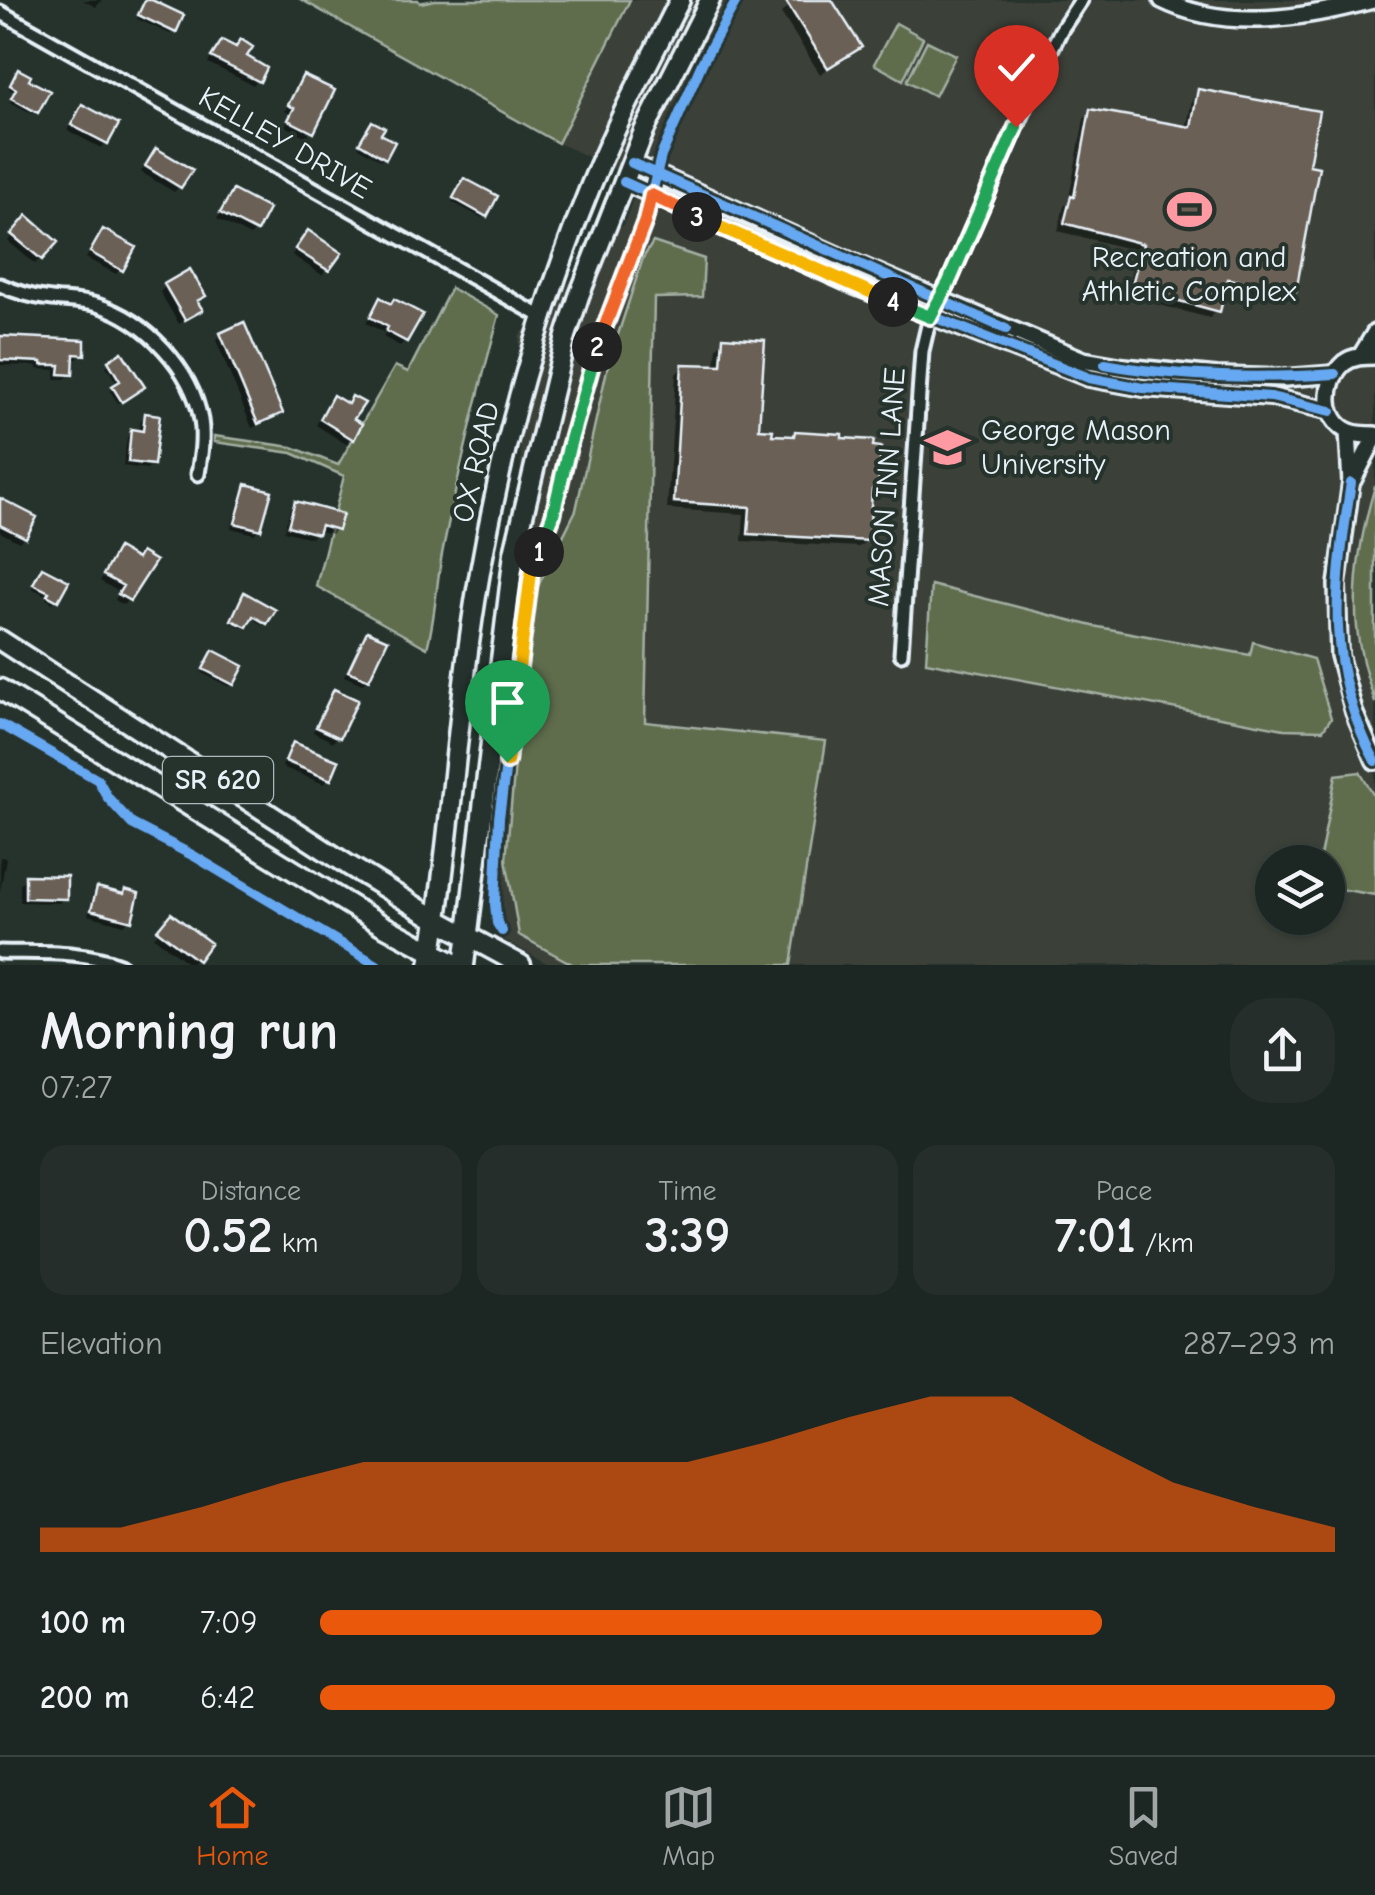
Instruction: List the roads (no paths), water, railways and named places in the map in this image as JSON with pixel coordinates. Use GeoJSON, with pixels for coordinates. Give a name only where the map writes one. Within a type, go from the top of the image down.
{"type":"FeatureCollection","features":[{"type":"Feature","properties":{"kind":"main road","name":"OX ROAD"},"geometry":{"type":"LineString","coordinates":[[431,959],[480,576],[510,431],[544,318],[593,181],[680,0]]}},
{"type":"Feature","properties":{"kind":"main road","name":"OX ROAD"},"geometry":{"type":"LineString","coordinates":[[461,965],[468,936],[514,553],[566,336],[644,131],[710,0]]}},
{"type":"Feature","properties":{"kind":"main road"},"geometry":{"type":"LineString","coordinates":[[554,387],[556,348],[544,318],[579,296]]}},
{"type":"Feature","properties":{"kind":"main road","name":"SR 620"},"geometry":{"type":"LineString","coordinates":[[0,640],[436,919],[521,965]]}},
{"type":"Feature","properties":{"kind":"main road","name":"SR 620"},"geometry":{"type":"LineString","coordinates":[[0,689],[431,959],[461,965]]}},
{"type":"Feature","properties":{"kind":"street","name":"MASON INN LANE"},"geometry":{"type":"LineString","coordinates":[[900,654],[922,351],[930,317],[1060,30],[1081,0]]}},
{"type":"Feature","properties":{"kind":"street"},"geometry":{"type":"LineString","coordinates":[[1162,0],[1204,14],[1239,19],[1288,17],[1373,0]]}},
{"type":"Feature","properties":{"kind":"street","name":"KELLEY DRIVE"},"geometry":{"type":"LineString","coordinates":[[0,12],[544,318]]}},
{"type":"Feature","properties":{"kind":"street"},"geometry":{"type":"LineString","coordinates":[[632,163],[1082,360],[1124,368],[1217,376],[1285,378],[1335,374]]}},
{"type":"Feature","properties":{"kind":"street"},"geometry":{"type":"LineString","coordinates":[[624,182],[838,279],[1090,378],[1159,389],[1272,397],[1331,412]]}},
{"type":"Feature","properties":{"kind":"street"},"geometry":{"type":"LineString","coordinates":[[0,284],[30,296],[106,308],[132,321],[154,339],[181,374],[197,407],[202,430],[198,474]]}},
{"type":"Feature","properties":{"kind":"street"},"geometry":{"type":"LineString","coordinates":[[1351,483],[1375,436],[1348,432],[1337,422],[1328,399],[1330,386],[1344,363],[1368,356],[1375,333]]}},
{"type":"Feature","properties":{"kind":"street"},"geometry":{"type":"LineString","coordinates":[[1348,432],[1351,483],[1337,585],[1339,655],[1355,716],[1375,761]]}},
{"type":"Feature","properties":{"kind":"street"},"geometry":{"type":"LineString","coordinates":[[0,952],[75,954],[120,965]]}},
{"type":"Feature","properties":{"kind":"place","name":"Recreation and Athletic Complex"},"geometry":{"type":"Point","coordinates":[1189,210]}},
{"type":"Feature","properties":{"kind":"place","name":"George Mason University"},"geometry":{"type":"Point","coordinates":[948,447]}}]}
